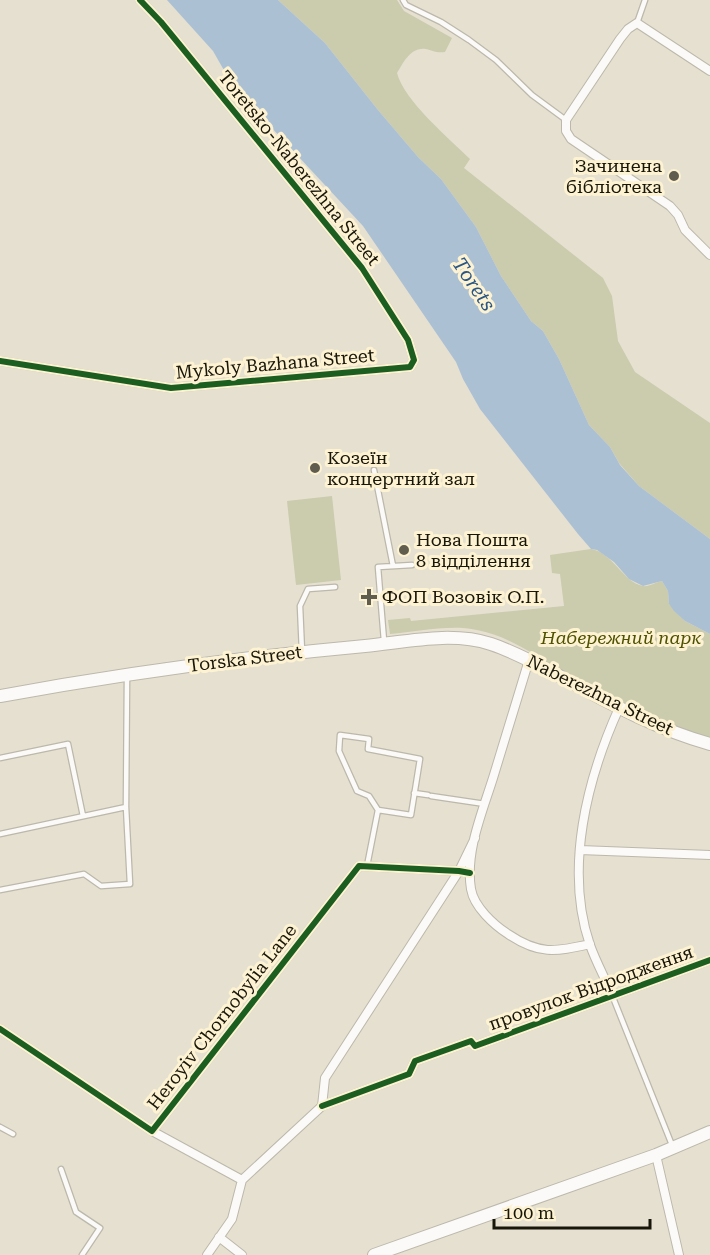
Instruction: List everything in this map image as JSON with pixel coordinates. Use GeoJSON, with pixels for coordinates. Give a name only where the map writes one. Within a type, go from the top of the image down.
{"type":"FeatureCollection","features":[{"type":"Feature","properties":{"kind":"main road","name":"Torska Street"},"geometry":{"type":"LineString","coordinates":[[0,696],[128,675],[302,652],[459,636],[491,644]]}},
{"type":"Feature","properties":{"kind":"main road","name":"Naberezhna Street"},"geometry":{"type":"LineString","coordinates":[[491,644],[529,660],[619,708],[688,738],[710,744]]}},
{"type":"Feature","properties":{"kind":"main road"},"geometry":{"type":"LineString","coordinates":[[374,1255],[656,1155],[710,1132]]}},
{"type":"Feature","properties":{"kind":"street","name":"Toretsko-Naberezhna Street"},"geometry":{"type":"LineString","coordinates":[[140,0],[161,22],[278,163],[362,268],[408,340],[414,360],[410,368]]}},
{"type":"Feature","properties":{"kind":"street"},"geometry":{"type":"LineString","coordinates":[[710,70],[637,23],[628,28],[566,120],[566,131],[571,140],[675,209],[685,230],[710,255]]}},
{"type":"Feature","properties":{"kind":"street","name":"Mykoly Bazhana Street"},"geometry":{"type":"LineString","coordinates":[[0,361],[171,388],[410,368]]}},
{"type":"Feature","properties":{"kind":"street"},"geometry":{"type":"LineString","coordinates":[[529,660],[475,838],[470,873],[472,892],[481,909],[495,925],[524,945],[546,950],[563,950],[590,944]]}},
{"type":"Feature","properties":{"kind":"street"},"geometry":{"type":"LineString","coordinates":[[612,995],[590,944],[580,892],[580,850],[584,820],[598,762],[619,708]]}},
{"type":"Feature","properties":{"kind":"street"},"geometry":{"type":"LineString","coordinates":[[207,1255],[232,1219],[242,1180],[322,1106],[326,1078],[459,871],[475,838]]}},
{"type":"Feature","properties":{"kind":"street"},"geometry":{"type":"LineString","coordinates":[[580,850],[710,855]]}},
{"type":"Feature","properties":{"kind":"street","name":"Heroyiv Chornobylia Lane"},"geometry":{"type":"LineString","coordinates":[[0,1029],[152,1131],[359,866],[367,866]]}},
{"type":"Feature","properties":{"kind":"street"},"geometry":{"type":"LineString","coordinates":[[367,866],[470,873]]}},
{"type":"Feature","properties":{"kind":"street","name":"провулок Відродження"},"geometry":{"type":"LineString","coordinates":[[322,1106],[409,1074],[415,1061],[471,1041],[475,1046],[710,960]]}},
{"type":"Feature","properties":{"kind":"street"},"geometry":{"type":"LineString","coordinates":[[152,1131],[242,1180]]}},
{"type":"Feature","properties":{"kind":"street"},"geometry":{"type":"LineString","coordinates":[[656,1155],[679,1255]]}},
{"type":"Feature","properties":{"kind":"street"},"geometry":{"type":"LineString","coordinates":[[219,1237],[242,1255]]}},
{"type":"Feature","properties":{"kind":"lane"},"geometry":{"type":"LineString","coordinates":[[404,0],[406,4],[470,40],[496,60],[532,95],[566,120]]}},
{"type":"Feature","properties":{"kind":"lane"},"geometry":{"type":"LineString","coordinates":[[637,23],[645,0]]}},
{"type":"Feature","properties":{"kind":"lane"},"geometry":{"type":"LineString","coordinates":[[374,470],[393,566]]}},
{"type":"Feature","properties":{"kind":"lane"},"geometry":{"type":"LineString","coordinates":[[384,644],[378,567],[412,565]]}},
{"type":"Feature","properties":{"kind":"lane"},"geometry":{"type":"LineString","coordinates":[[302,652],[300,606],[308,589],[335,587]]}},
{"type":"Feature","properties":{"kind":"lane"},"geometry":{"type":"LineString","coordinates":[[0,890],[84,874],[100,886],[130,884],[126,807],[128,675]]}},
{"type":"Feature","properties":{"kind":"lane"},"geometry":{"type":"LineString","coordinates":[[367,866],[378,810],[369,796],[357,791],[339,751],[340,735],[369,739],[368,749],[420,759],[411,816],[378,810]]}},
{"type":"Feature","properties":{"kind":"lane"},"geometry":{"type":"LineString","coordinates":[[0,758],[68,744],[83,816]]}},
{"type":"Feature","properties":{"kind":"lane"},"geometry":{"type":"LineString","coordinates":[[414,793],[485,804]]}},
{"type":"Feature","properties":{"kind":"lane"},"geometry":{"type":"LineString","coordinates":[[0,834],[126,807]]}},
{"type":"Feature","properties":{"kind":"lane"},"geometry":{"type":"LineString","coordinates":[[612,995],[673,1148]]}},
{"type":"Feature","properties":{"kind":"lane"},"geometry":{"type":"LineString","coordinates":[[0,1127],[13,1134]]}},
{"type":"Feature","properties":{"kind":"lane"},"geometry":{"type":"LineString","coordinates":[[61,1169],[76,1212],[100,1228],[82,1255]]}},
{"type":"Feature","properties":{"kind":"green space"},"geometry":{"type":"Polygon","coordinates":[[[278,0],[397,0],[404,11],[452,38],[445,52],[421,49],[412,53],[397,73],[401,84],[428,119],[470,159],[464,168],[603,278],[612,296],[618,341],[635,372],[710,423],[710,539],[639,486],[619,463],[610,447],[589,425],[559,359],[543,331],[531,321],[501,276],[476,227],[441,179],[418,157],[325,43],[278,0]]]}},
{"type":"Feature","properties":{"kind":"green space"},"geometry":{"type":"Polygon","coordinates":[[[332,496],[341,580],[296,585],[287,501],[332,496]]]}},
{"type":"Feature","properties":{"kind":"green space","name":"Набережний парк"},"geometry":{"type":"Polygon","coordinates":[[[591,549],[605,556],[636,584],[645,586],[662,581],[668,591],[669,604],[685,621],[710,634],[710,739],[637,711],[512,642],[489,633],[456,628],[390,634],[388,620],[410,618],[411,621],[564,606],[560,574],[552,573],[550,555],[591,549]]]}},
{"type":"Feature","properties":{"kind":"water","name":"Torets"},"geometry":{"type":"Polygon","coordinates":[[[167,0],[278,0],[325,43],[418,157],[441,179],[476,227],[501,276],[531,321],[543,331],[559,359],[589,425],[610,447],[620,465],[639,486],[710,539],[710,634],[685,621],[674,611],[669,604],[668,591],[662,581],[643,586],[629,579],[614,562],[597,550],[591,549],[578,534],[480,409],[456,362],[363,226],[270,126],[247,95],[225,72],[213,51],[167,0]]]}},
{"type":"Feature","properties":{"kind":"cycle path"},"geometry":{"type":"LineString","coordinates":[[0,361],[171,388],[410,367],[414,360],[408,340],[362,268],[161,22],[140,0]]}},
{"type":"Feature","properties":{"kind":"cycle path"},"geometry":{"type":"LineString","coordinates":[[0,1029],[152,1131],[359,866],[470,873]]}},
{"type":"Feature","properties":{"kind":"cycle path"},"geometry":{"type":"LineString","coordinates":[[322,1106],[409,1074],[415,1061],[471,1041],[475,1046],[710,960]]}},
{"type":"Feature","properties":{"kind":"place","name":"Зачинена бібліотека"},"geometry":{"type":"Point","coordinates":[674,176]}},
{"type":"Feature","properties":{"kind":"place","name":"Козеїн концертний зал"},"geometry":{"type":"Point","coordinates":[315,468]}},
{"type":"Feature","properties":{"kind":"place","name":"Нова Пошта 8 відділення"},"geometry":{"type":"Point","coordinates":[404,550]}},
{"type":"Feature","properties":{"kind":"place","name":"ФОП Возовік О.П."},"geometry":{"type":"Point","coordinates":[369,597]}}]}
